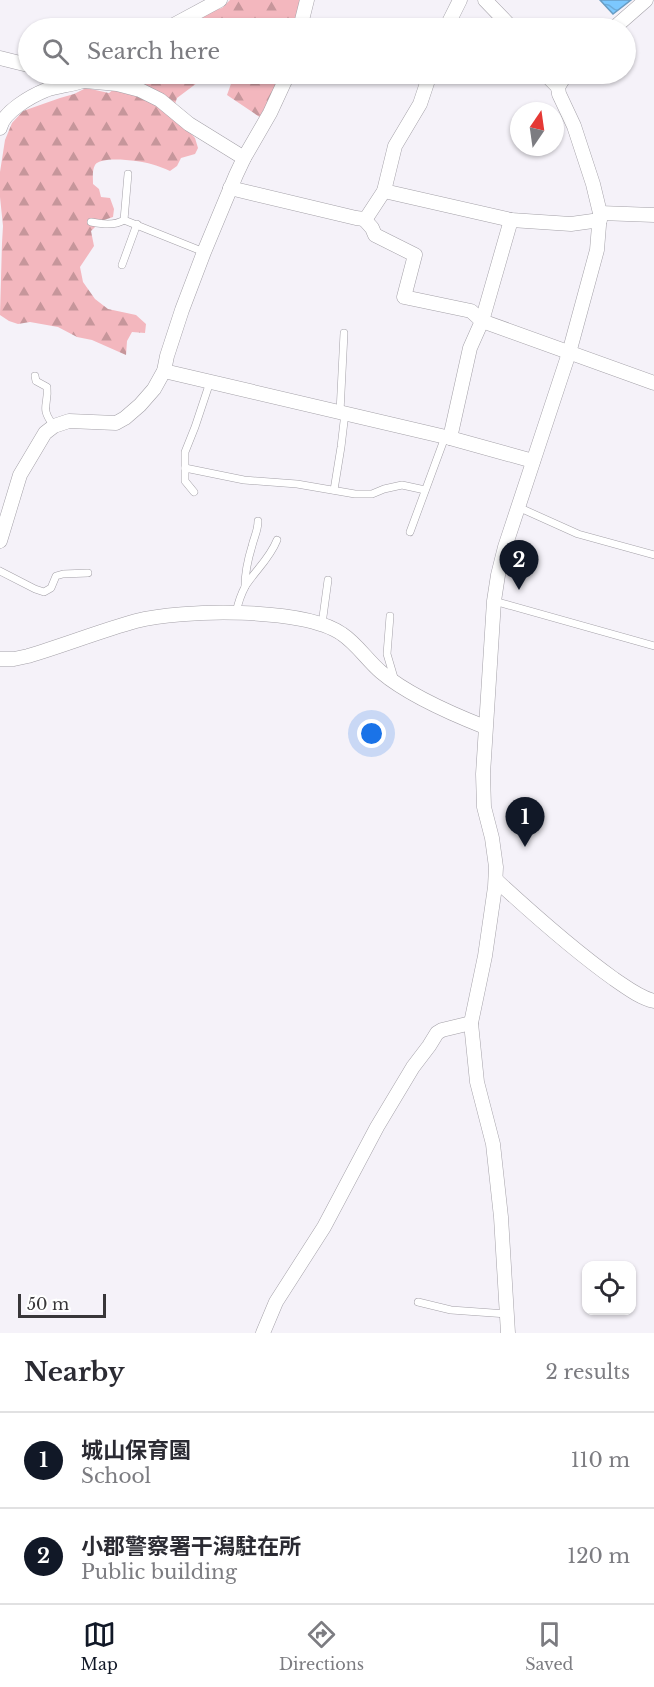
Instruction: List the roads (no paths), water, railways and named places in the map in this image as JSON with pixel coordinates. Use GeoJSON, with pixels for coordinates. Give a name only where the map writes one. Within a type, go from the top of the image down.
{"type":"FeatureCollection","features":[{"type":"Feature","properties":{"kind":"street"},"geometry":{"type":"LineString","coordinates":[[187,18],[220,0]]}},
{"type":"Feature","properties":{"kind":"street"},"geometry":{"type":"LineString","coordinates":[[302,18],[307,0]]}},
{"type":"Feature","properties":{"kind":"street"},"geometry":{"type":"LineString","coordinates":[[451,18],[460,0]]}},
{"type":"Feature","properties":{"kind":"street"},"geometry":{"type":"LineString","coordinates":[[485,0],[502,18]]}},
{"type":"Feature","properties":{"kind":"street"},"geometry":{"type":"LineString","coordinates":[[625,18],[646,0]]}},
{"type":"Feature","properties":{"kind":"street"},"geometry":{"type":"LineString","coordinates":[[0,58],[18,62]]}},
{"type":"Feature","properties":{"kind":"street"},"geometry":{"type":"LineString","coordinates":[[0,128],[7,116],[27,100],[46,90],[72,84]]}},
{"type":"Feature","properties":{"kind":"street"},"geometry":{"type":"LineString","coordinates":[[117,84],[140,90],[160,100],[189,124],[244,158]]}},
{"type":"Feature","properties":{"kind":"street"},"geometry":{"type":"LineString","coordinates":[[0,541],[3,521],[20,475],[45,433],[54,426],[69,421],[116,423],[125,418],[147,397],[164,371],[167,356],[204,252],[230,188],[283,84]]}},
{"type":"Feature","properties":{"kind":"street"},"geometry":{"type":"LineString","coordinates":[[364,219],[368,217],[384,191],[396,146],[420,104],[427,84]]}},
{"type":"Feature","properties":{"kind":"street"},"geometry":{"type":"LineString","coordinates":[[508,1333],[501,1217],[493,1144],[477,1082],[471,1023],[485,956],[496,880],[495,857],[484,807],[483,774],[494,601],[505,547],[569,353],[597,250],[600,216],[590,174],[574,126],[555,84]]}},
{"type":"Feature","properties":{"kind":"street"},"geometry":{"type":"LineString","coordinates":[[230,188],[364,219],[375,235],[415,255],[404,297],[471,311],[483,321],[654,383]]}},
{"type":"Feature","properties":{"kind":"street"},"geometry":{"type":"LineString","coordinates":[[384,191],[510,220],[571,224],[600,216],[654,214]]}},
{"type":"Feature","properties":{"kind":"street"},"geometry":{"type":"LineString","coordinates":[[447,437],[470,348],[483,321],[510,220]]}},
{"type":"Feature","properties":{"kind":"street"},"geometry":{"type":"LineString","coordinates":[[164,371],[447,437],[533,461]]}},
{"type":"Feature","properties":{"kind":"street"},"geometry":{"type":"LineString","coordinates":[[0,659],[28,656],[137,621],[167,615],[268,614],[322,624],[341,633],[395,682],[453,714],[485,727]]}},
{"type":"Feature","properties":{"kind":"street"},"geometry":{"type":"LineString","coordinates":[[496,880],[548,927],[600,969],[625,987],[654,1001]]}},
{"type":"Feature","properties":{"kind":"street"},"geometry":{"type":"LineString","coordinates":[[263,1333],[276,1302],[324,1227],[376,1127],[413,1066],[437,1033],[471,1023]]}},
{"type":"Feature","properties":{"kind":"lane"},"geometry":{"type":"LineString","coordinates":[[124,220],[128,174]]}},
{"type":"Feature","properties":{"kind":"lane"},"geometry":{"type":"LineString","coordinates":[[91,222],[106,224],[119,223],[124,220],[204,252]]}},
{"type":"Feature","properties":{"kind":"lane"},"geometry":{"type":"LineString","coordinates":[[122,265],[136,224]]}},
{"type":"Feature","properties":{"kind":"lane"},"geometry":{"type":"LineString","coordinates":[[334,490],[341,447],[344,333]]}},
{"type":"Feature","properties":{"kind":"lane"},"geometry":{"type":"LineString","coordinates":[[35,376],[36,381],[47,387],[44,410],[54,426]]}},
{"type":"Feature","properties":{"kind":"lane"},"geometry":{"type":"LineString","coordinates":[[194,492],[185,481],[185,452],[210,382]]}},
{"type":"Feature","properties":{"kind":"lane"},"geometry":{"type":"LineString","coordinates":[[410,532],[447,437]]}},
{"type":"Feature","properties":{"kind":"lane"},"geometry":{"type":"LineString","coordinates":[[185,468],[244,480],[297,484],[355,494],[372,494],[402,485],[425,490]]}},
{"type":"Feature","properties":{"kind":"lane"},"geometry":{"type":"LineString","coordinates":[[518,507],[578,534],[654,555]]}},
{"type":"Feature","properties":{"kind":"lane"},"geometry":{"type":"LineString","coordinates":[[245,586],[245,573],[252,543],[258,531],[258,521]]}},
{"type":"Feature","properties":{"kind":"lane"},"geometry":{"type":"LineString","coordinates":[[236,613],[245,586],[273,550],[277,540]]}},
{"type":"Feature","properties":{"kind":"lane"},"geometry":{"type":"LineString","coordinates":[[0,571],[44,592],[51,588],[56,576],[88,573]]}},
{"type":"Feature","properties":{"kind":"lane"},"geometry":{"type":"LineString","coordinates":[[322,624],[328,580]]}},
{"type":"Feature","properties":{"kind":"lane"},"geometry":{"type":"LineString","coordinates":[[494,601],[654,646]]}},
{"type":"Feature","properties":{"kind":"lane"},"geometry":{"type":"LineString","coordinates":[[390,616],[387,654],[395,682]]}},
{"type":"Feature","properties":{"kind":"lane"},"geometry":{"type":"LineString","coordinates":[[418,1302],[451,1310],[508,1314]]}},
{"type":"Feature","properties":{"kind":"water"},"geometry":{"type":"Polygon","coordinates":[[[600,0],[631,0],[613,14],[600,0]]]}},
{"type":"Feature","properties":{"kind":"place","name":"小郡警察署干潟駐在所"},"geometry":{"type":"Point","coordinates":[519,590]}},
{"type":"Feature","properties":{"kind":"place","name":"城山保育園"},"geometry":{"type":"Point","coordinates":[525,847]}}]}
